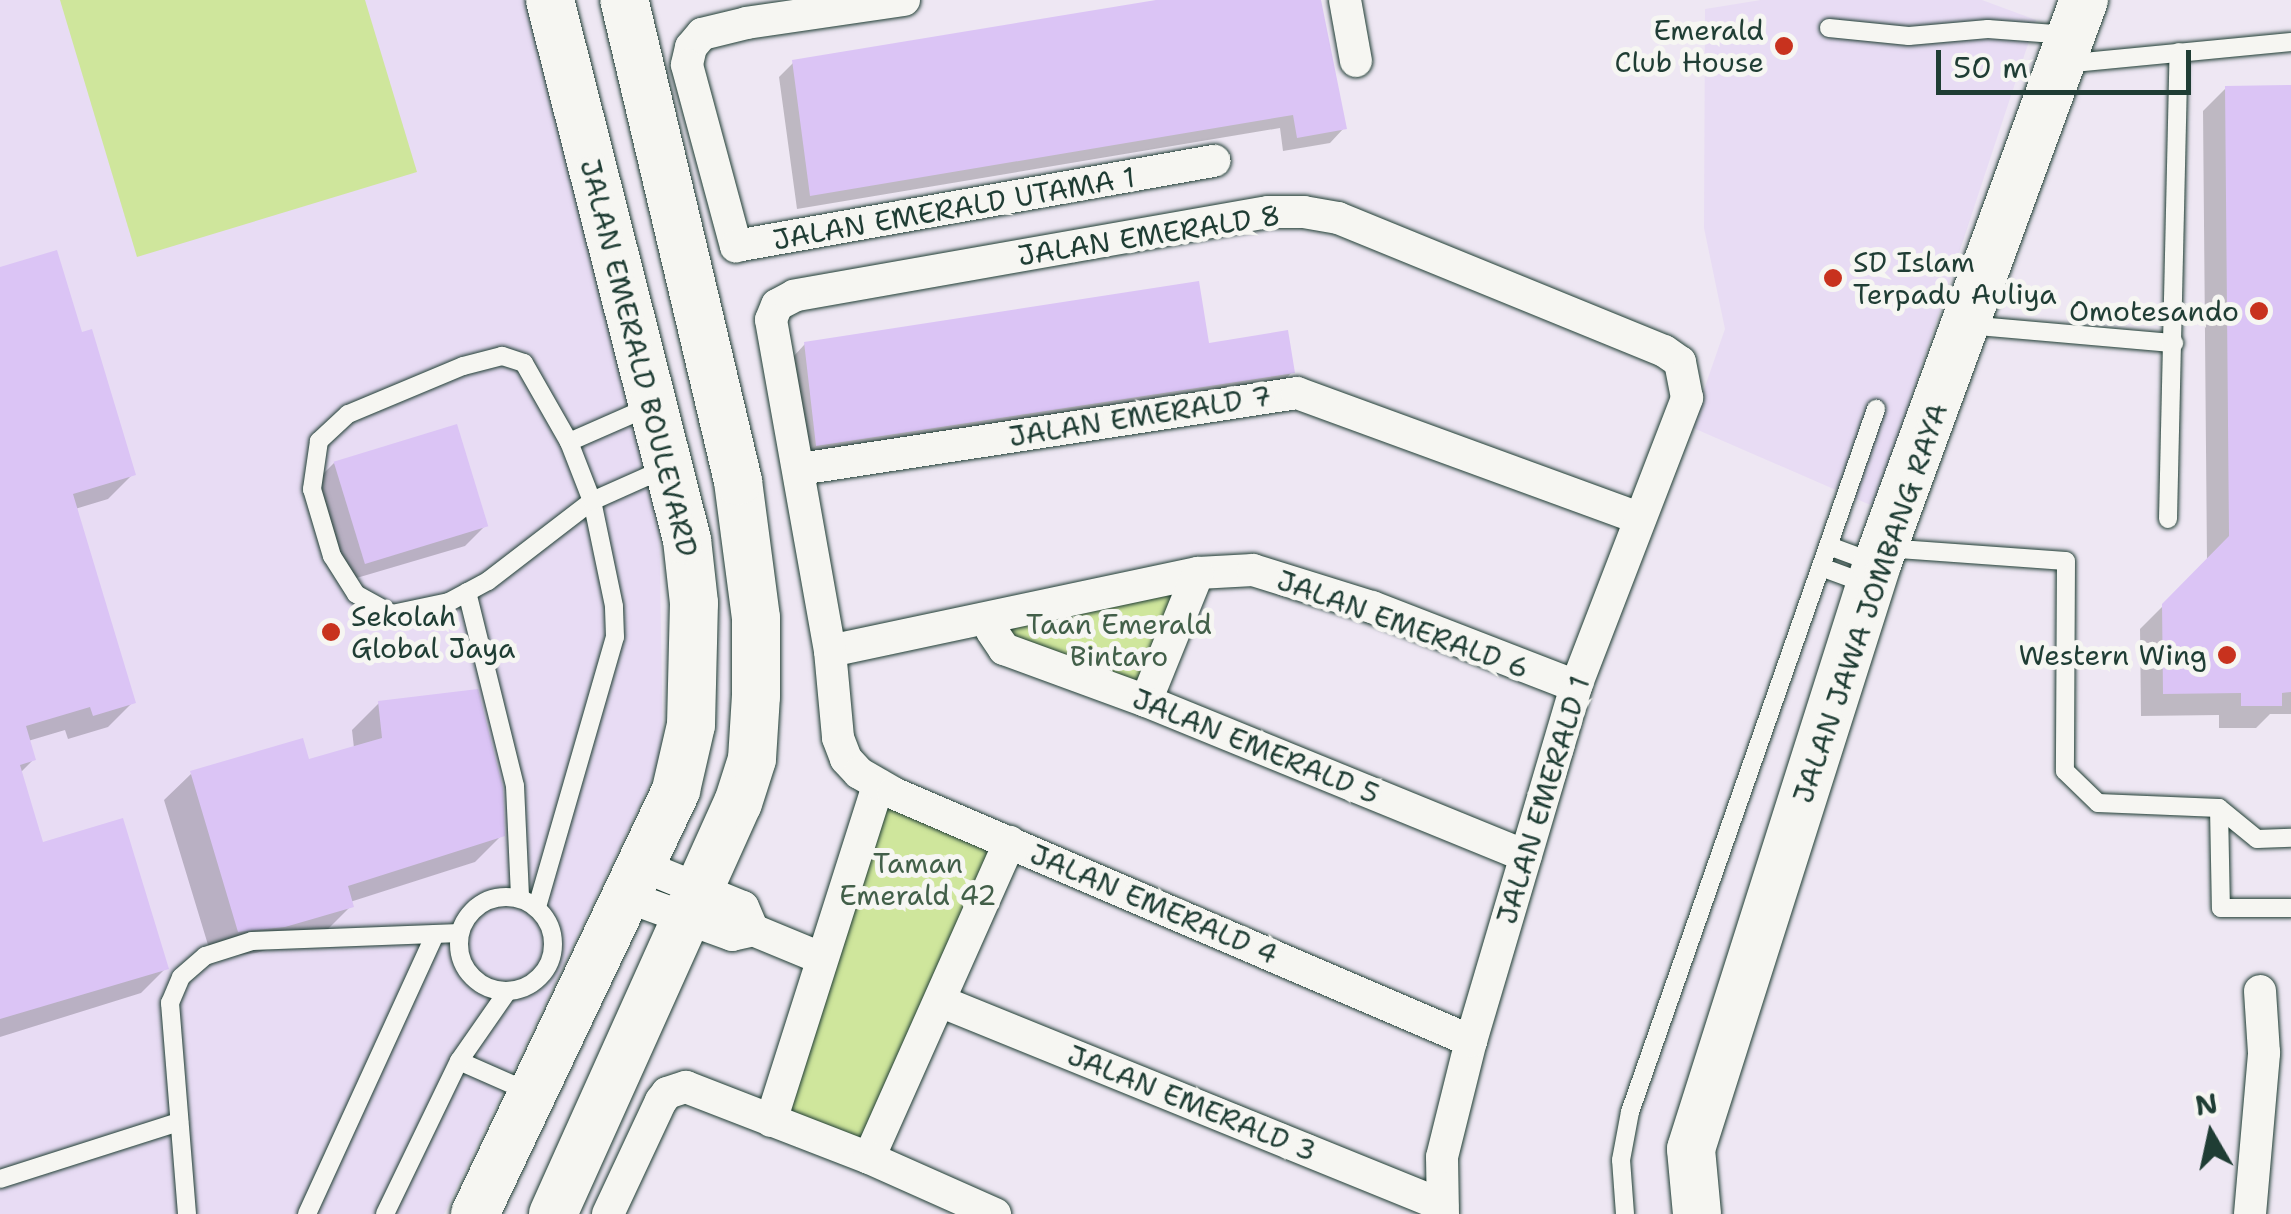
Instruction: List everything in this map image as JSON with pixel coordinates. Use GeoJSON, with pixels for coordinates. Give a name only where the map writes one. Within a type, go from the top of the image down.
{"type":"FeatureCollection","features":[{"type":"Feature","properties":{"kind":"main road","name":"JALAN EMERALD BOULEVARD"},"geometry":{"type":"LineString","coordinates":[[475,1214],[676,790],[690,725],[694,603],[688,540],[550,0]]}},
{"type":"Feature","properties":{"kind":"main road"},"geometry":{"type":"LineString","coordinates":[[553,1214],[749,776],[756,696],[756,618],[738,481],[624,0]]}},
{"type":"Feature","properties":{"kind":"main road","name":"JALAN JAWA JOMBANG RAYA"},"geometry":{"type":"LineString","coordinates":[[1696,1214],[1691,1150],[1877,566],[2073,33]]}},
{"type":"Feature","properties":{"kind":"street"},"geometry":{"type":"LineString","coordinates":[[745,12],[904,0]]}},
{"type":"Feature","properties":{"kind":"street"},"geometry":{"type":"LineString","coordinates":[[1345,0],[1356,61]]}},
{"type":"Feature","properties":{"kind":"street","name":"JALAN EMERALD UTAMA 1"},"geometry":{"type":"LineString","coordinates":[[745,12],[702,34],[691,47],[687,65],[736,246],[1215,161]]}},
{"type":"Feature","properties":{"kind":"street","name":"JALAN EMERALD 8"},"geometry":{"type":"LineString","coordinates":[[794,296],[1268,212],[1304,212],[1338,218],[1664,350],[1680,362],[1687,398]]}},
{"type":"Feature","properties":{"kind":"street","name":"JALAN EMERALD 4"},"geometry":{"type":"LineString","coordinates":[[794,296],[777,305],[771,320],[800,468],[842,749],[859,774],[1471,1041]]}},
{"type":"Feature","properties":{"kind":"street","name":"JALAN EMERALD 7"},"geometry":{"type":"LineString","coordinates":[[800,468],[1297,393],[1639,518]]}},
{"type":"Feature","properties":{"kind":"street","name":"JALAN EMERALD 1"},"geometry":{"type":"LineString","coordinates":[[1443,1209],[1442,1157],[1471,1041],[1576,686],[1687,398]]}},
{"type":"Feature","properties":{"kind":"street","name":"JALAN EMERALD 6"},"geometry":{"type":"LineString","coordinates":[[994,619],[1198,573],[1252,570],[1372,607],[1576,686]]}},
{"type":"Feature","properties":{"kind":"street"},"geometry":{"type":"LineString","coordinates":[[1146,701],[1198,573]]}},
{"type":"Feature","properties":{"kind":"street"},"geometry":{"type":"LineString","coordinates":[[830,650],[994,619]]}},
{"type":"Feature","properties":{"kind":"street","name":"JALAN EMERALD 5"},"geometry":{"type":"LineString","coordinates":[[994,619],[992,631],[1004,649],[1146,701],[1526,856]]}},
{"type":"Feature","properties":{"kind":"street"},"geometry":{"type":"LineString","coordinates":[[772,1121],[878,785]]}},
{"type":"Feature","properties":{"kind":"street"},"geometry":{"type":"LineString","coordinates":[[869,1158],[942,1002],[1010,842]]}},
{"type":"Feature","properties":{"kind":"street"},"geometry":{"type":"LineString","coordinates":[[633,881],[693,904],[743,907],[752,930],[821,958]]}},
{"type":"Feature","properties":{"kind":"street"},"geometry":{"type":"LineString","coordinates":[[2250,1214],[2278,1054],[2260,991]]}},
{"type":"Feature","properties":{"kind":"street","name":"JALAN EMERALD 3"},"geometry":{"type":"LineString","coordinates":[[942,1002],[1443,1209]]}},
{"type":"Feature","properties":{"kind":"street"},"geometry":{"type":"LineString","coordinates":[[608,1214],[661,1101],[667,1093],[686,1087],[869,1158],[995,1214]]}},
{"type":"Feature","properties":{"kind":"lane"},"geometry":{"type":"LineString","coordinates":[[1829,28],[1910,36],[1988,30],[2073,33],[2179,52],[2291,42]]}},
{"type":"Feature","properties":{"kind":"lane"},"geometry":{"type":"LineString","coordinates":[[2168,520],[2179,52]]}},
{"type":"Feature","properties":{"kind":"lane"},"geometry":{"type":"LineString","coordinates":[[1966,326],[2174,343]]}},
{"type":"Feature","properties":{"kind":"lane"},"geometry":{"type":"LineString","coordinates":[[528,903],[614,638],[614,606],[592,501],[570,442],[524,363],[502,356],[464,366],[348,414],[319,441],[312,489],[332,556],[356,594],[392,614],[449,602],[488,581],[592,501],[671,466]]}},
{"type":"Feature","properties":{"kind":"lane"},"geometry":{"type":"LineString","coordinates":[[570,442],[656,404]]}},
{"type":"Feature","properties":{"kind":"lane"},"geometry":{"type":"LineString","coordinates":[[1625,1214],[1621,1160],[1630,1112],[1876,409]]}},
{"type":"Feature","properties":{"kind":"lane"},"geometry":{"type":"LineString","coordinates":[[1828,546],[1877,566]]}},
{"type":"Feature","properties":{"kind":"lane"},"geometry":{"type":"LineString","coordinates":[[1820,567],[2066,560],[2065,772],[2098,803],[2219,808],[2257,839],[2291,838]]}},
{"type":"Feature","properties":{"kind":"lane"},"geometry":{"type":"LineString","coordinates":[[467,592],[514,786],[528,903],[553,931],[552,960],[535,983],[507,992],[479,984],[462,962],[460,933],[468,916],[482,903],[501,897],[528,903]]}},
{"type":"Feature","properties":{"kind":"lane"},"geometry":{"type":"LineString","coordinates":[[2219,808],[2221,908],[2291,908]]}},
{"type":"Feature","properties":{"kind":"lane"},"geometry":{"type":"LineString","coordinates":[[187,1214],[170,1003],[182,977],[205,956],[252,941],[460,933]]}},
{"type":"Feature","properties":{"kind":"lane"},"geometry":{"type":"LineString","coordinates":[[307,1214],[436,934]]}},
{"type":"Feature","properties":{"kind":"lane"},"geometry":{"type":"LineString","coordinates":[[385,1214],[459,1061],[507,992]]}},
{"type":"Feature","properties":{"kind":"lane"},"geometry":{"type":"LineString","coordinates":[[459,1061],[532,1093]]}},
{"type":"Feature","properties":{"kind":"lane"},"geometry":{"type":"LineString","coordinates":[[0,1179],[179,1122]]}},
{"type":"Feature","properties":{"kind":"shaded area","name":"Sekolah Global Jaya"},"geometry":{"type":"Polygon","coordinates":[[[0,0],[526,0],[659,507],[663,757],[444,1214],[0,1214],[0,0]]]}},
{"type":"Feature","properties":{"kind":"shaded area","name":"SD Islam Terpadu Auliya"},"geometry":{"type":"Polygon","coordinates":[[[1761,0],[1982,0],[2036,20],[1875,507],[1691,427],[1725,329],[1704,228],[1705,9],[1761,0]]]}},
{"type":"Feature","properties":{"kind":"green space"},"geometry":{"type":"Polygon","coordinates":[[[60,0],[365,0],[417,172],[137,257],[60,0]]]}},
{"type":"Feature","properties":{"kind":"green space","name":"Taan Emerald Bintaro"},"geometry":{"type":"Polygon","coordinates":[[[1198,573],[1146,701],[1004,649],[994,619],[1198,573]]]}},
{"type":"Feature","properties":{"kind":"green space","name":"Taman Emerald 42"},"geometry":{"type":"Polygon","coordinates":[[[878,785],[1010,842],[869,1158],[771,1121],[878,785]]]}},
{"type":"Feature","properties":{"kind":"building"},"geometry":{"type":"Polygon","coordinates":[[[1156,0],[1321,0],[1347,129],[1297,138],[1293,115],[810,196],[792,60],[1156,0]]]}},
{"type":"Feature","properties":{"kind":"building","name":"Omotesando"},"geometry":{"type":"Polygon","coordinates":[[[2291,85],[2291,692],[2282,693],[2282,706],[2241,706],[2241,693],[2163,694],[2162,604],[2229,536],[2225,86],[2291,85]]]}},
{"type":"Feature","properties":{"kind":"building"},"geometry":{"type":"Polygon","coordinates":[[[57,250],[82,332],[92,329],[136,475],[73,494],[136,703],[93,716],[90,707],[26,726],[36,760],[20,765],[43,842],[123,818],[169,969],[0,1019],[0,267],[57,250]]]}},
{"type":"Feature","properties":{"kind":"building"},"geometry":{"type":"Polygon","coordinates":[[[1199,281],[1209,343],[1288,330],[1295,373],[816,446],[804,342],[1199,281]]]}},
{"type":"Feature","properties":{"kind":"building"},"geometry":{"type":"Polygon","coordinates":[[[457,424],[488,526],[365,564],[334,462],[457,424]]]}},
{"type":"Feature","properties":{"kind":"building"},"geometry":{"type":"Polygon","coordinates":[[[478,689],[503,788],[505,836],[348,886],[354,907],[285,927],[238,932],[190,771],[303,738],[309,759],[382,738],[378,701],[478,689]]]}},
{"type":"Feature","properties":{"kind":"place","name":"Emerald Club House"},"geometry":{"type":"Point","coordinates":[1784,46]}},
{"type":"Feature","properties":{"kind":"place","name":"SD Islam Terpadu Auliya"},"geometry":{"type":"Point","coordinates":[1833,278]}},
{"type":"Feature","properties":{"kind":"place","name":"Omotesando"},"geometry":{"type":"Point","coordinates":[2259,311]}},
{"type":"Feature","properties":{"kind":"place","name":"Sekolah Global Jaya"},"geometry":{"type":"Point","coordinates":[331,632]}},
{"type":"Feature","properties":{"kind":"place","name":"Western Wing"},"geometry":{"type":"Point","coordinates":[2227,655]}}]}
